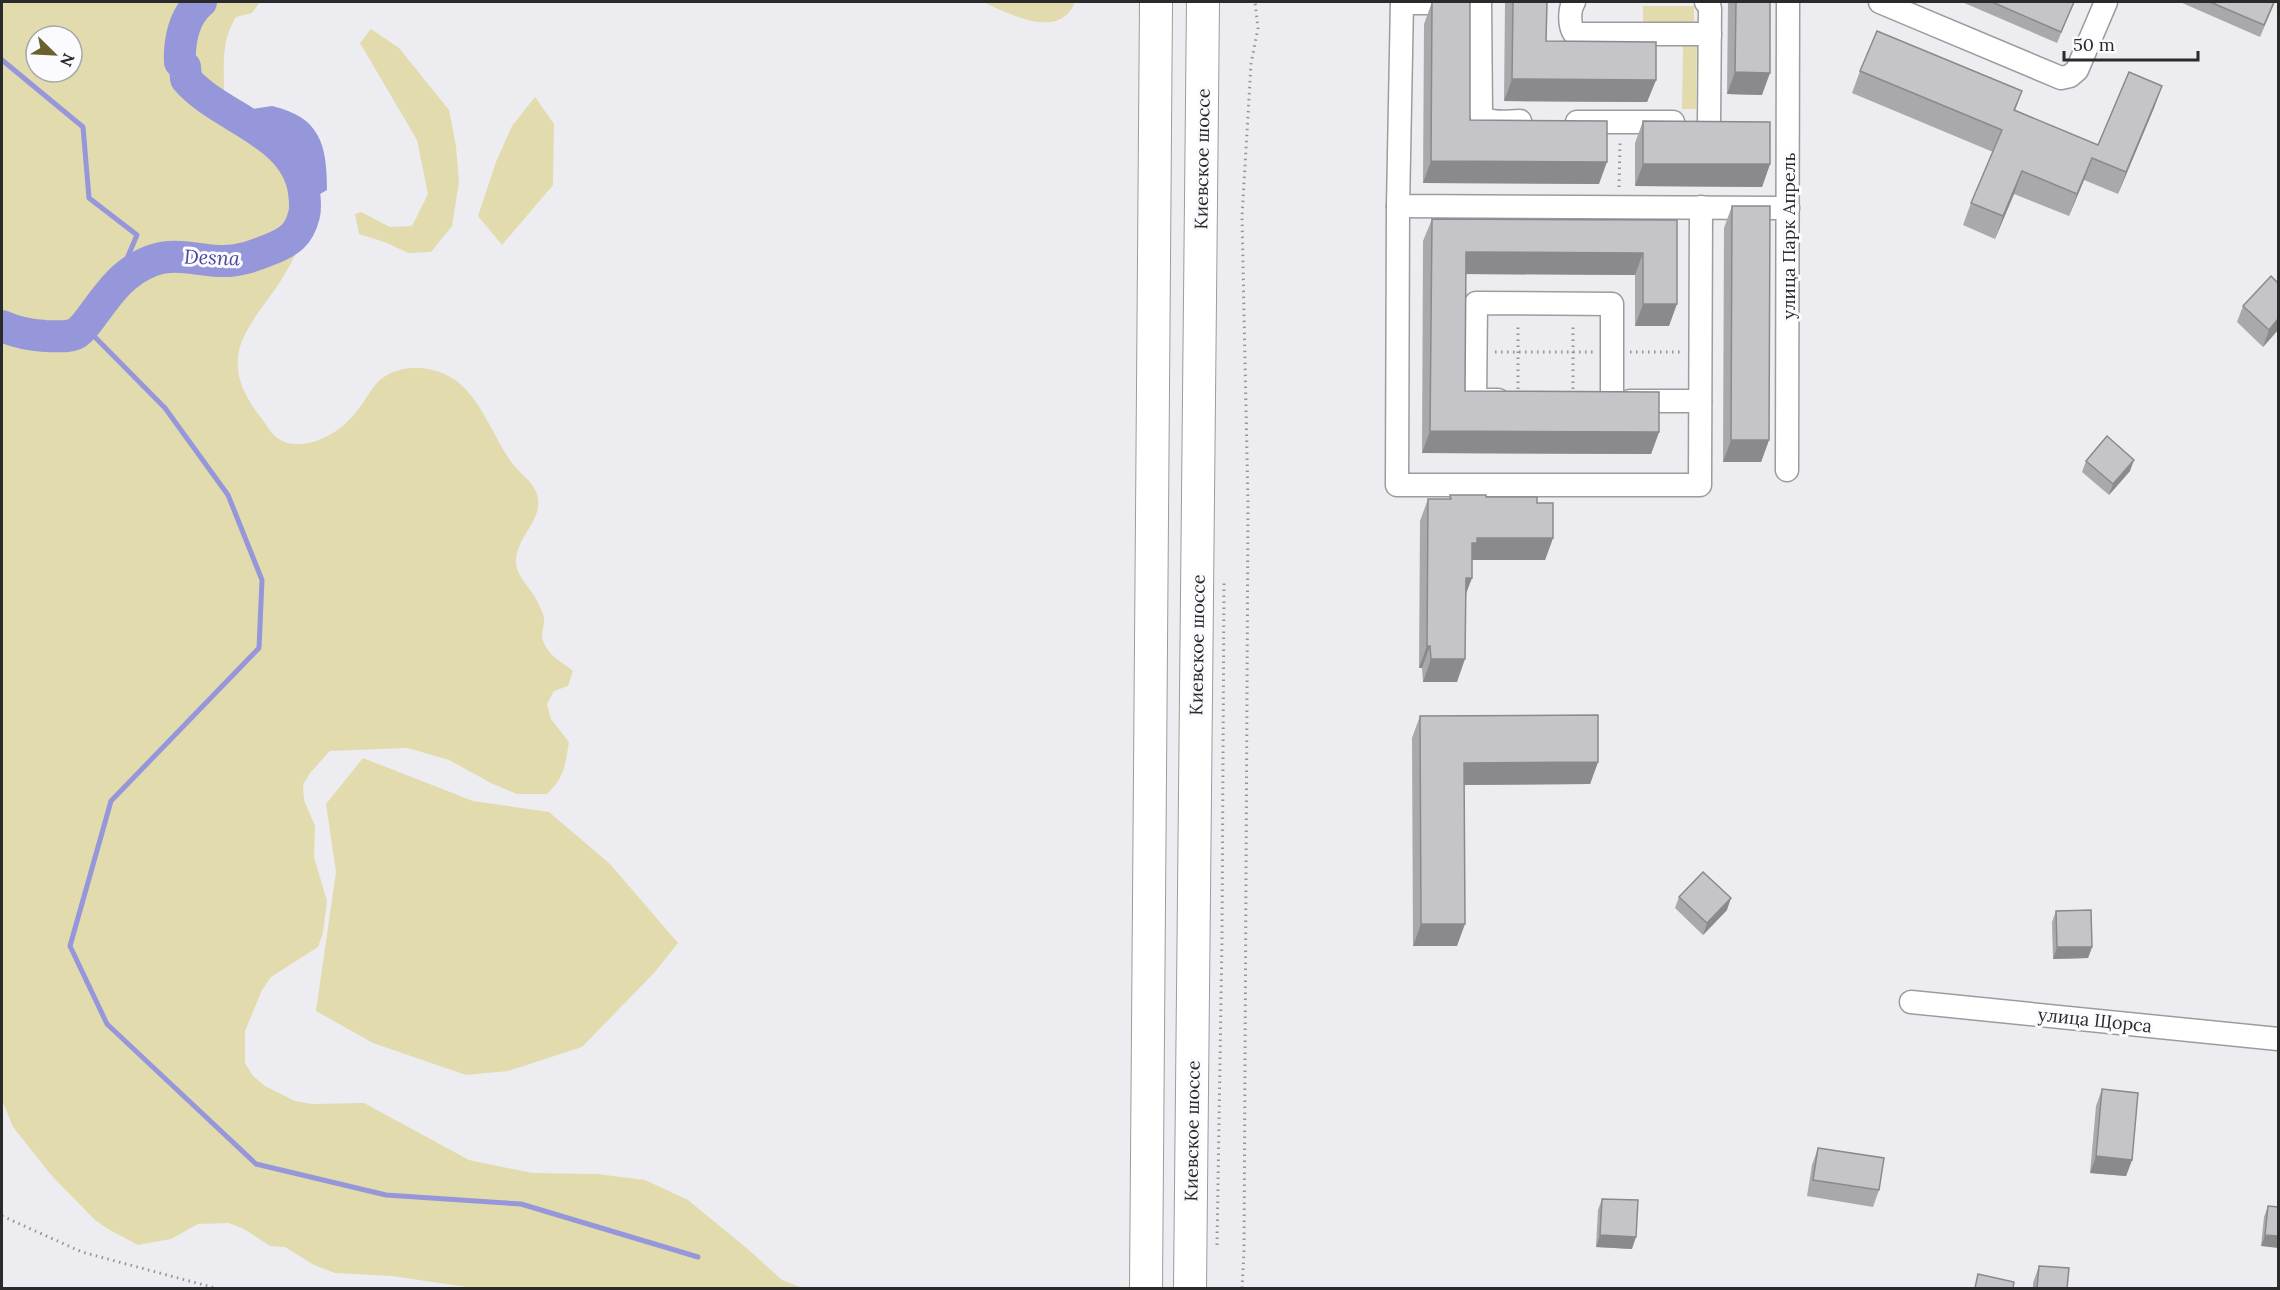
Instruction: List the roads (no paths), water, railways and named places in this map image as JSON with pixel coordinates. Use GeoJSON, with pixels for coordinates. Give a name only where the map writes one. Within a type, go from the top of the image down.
{"type":"FeatureCollection","features":[{"type":"Feature","properties":{"kind":"highway"},"geometry":{"type":"LineString","coordinates":[[1146,1288],[1156,2]]}},
{"type":"Feature","properties":{"kind":"highway","name":"Киевское шоссе"},"geometry":{"type":"LineString","coordinates":[[1190,1288],[1203,2]]}},
{"type":"Feature","properties":{"kind":"street"},"geometry":{"type":"LineString","coordinates":[[1701,207],[1700,485],[1397,485],[1401,2],[1480,2],[1481,115],[1485,120],[1732,122]]}},
{"type":"Feature","properties":{"kind":"street"},"geometry":{"type":"LineString","coordinates":[[1574,2],[1571,8],[1571,26],[1574,33],[1578,34],[1710,34]]}},
{"type":"Feature","properties":{"kind":"street"},"geometry":{"type":"LineString","coordinates":[[1706,2],[1710,9],[1709,122]]}},
{"type":"Feature","properties":{"kind":"street","name":"улица Парк Апрель"},"geometry":{"type":"LineString","coordinates":[[1787,470],[1788,207],[1777,123],[1788,2]]}},
{"type":"Feature","properties":{"kind":"street"},"geometry":{"type":"LineString","coordinates":[[1880,2],[2061,78],[2070,76],[2077,70],[2106,2]]}},
{"type":"Feature","properties":{"kind":"street"},"geometry":{"type":"LineString","coordinates":[[1398,206],[1788,207]]}},
{"type":"Feature","properties":{"kind":"street"},"geometry":{"type":"LineString","coordinates":[[1518,400],[1475,400],[1476,303],[1612,303],[1612,400]]}},
{"type":"Feature","properties":{"kind":"street"},"geometry":{"type":"LineString","coordinates":[[1573,400],[1700,401]]}},
{"type":"Feature","properties":{"kind":"street","name":"улица Щорса"},"geometry":{"type":"LineString","coordinates":[[1911,1002],[2278,1039]]}},
{"type":"Feature","properties":{"kind":"water"},"geometry":{"type":"Polygon","coordinates":[[[272,106],[301,117],[318,135],[322,146],[327,174],[327,190],[305,203],[303,183],[292,161],[242,120],[252,109],[272,106]]]}},
{"type":"Feature","properties":{"kind":"waterway","name":"Desna"},"geometry":{"type":"LineString","coordinates":[[2,326],[34,335],[73,335],[84,326],[119,282],[142,265],[168,257],[233,261],[265,252],[283,244],[296,233],[305,212],[304,192],[298,172],[287,155],[272,140],[201,93],[186,79],[185,67],[180,62],[180,46],[190,14],[201,2]]}},
{"type":"Feature","properties":{"kind":"waterway"},"geometry":{"type":"LineString","coordinates":[[2,60],[83,127],[89,198],[137,235],[116,284]]}},
{"type":"Feature","properties":{"kind":"waterway"},"geometry":{"type":"LineString","coordinates":[[84,326],[165,408],[228,495],[262,580],[259,648],[111,801],[70,946],[107,1024],[256,1164],[386,1195],[521,1204],[698,1257]]}}]}
